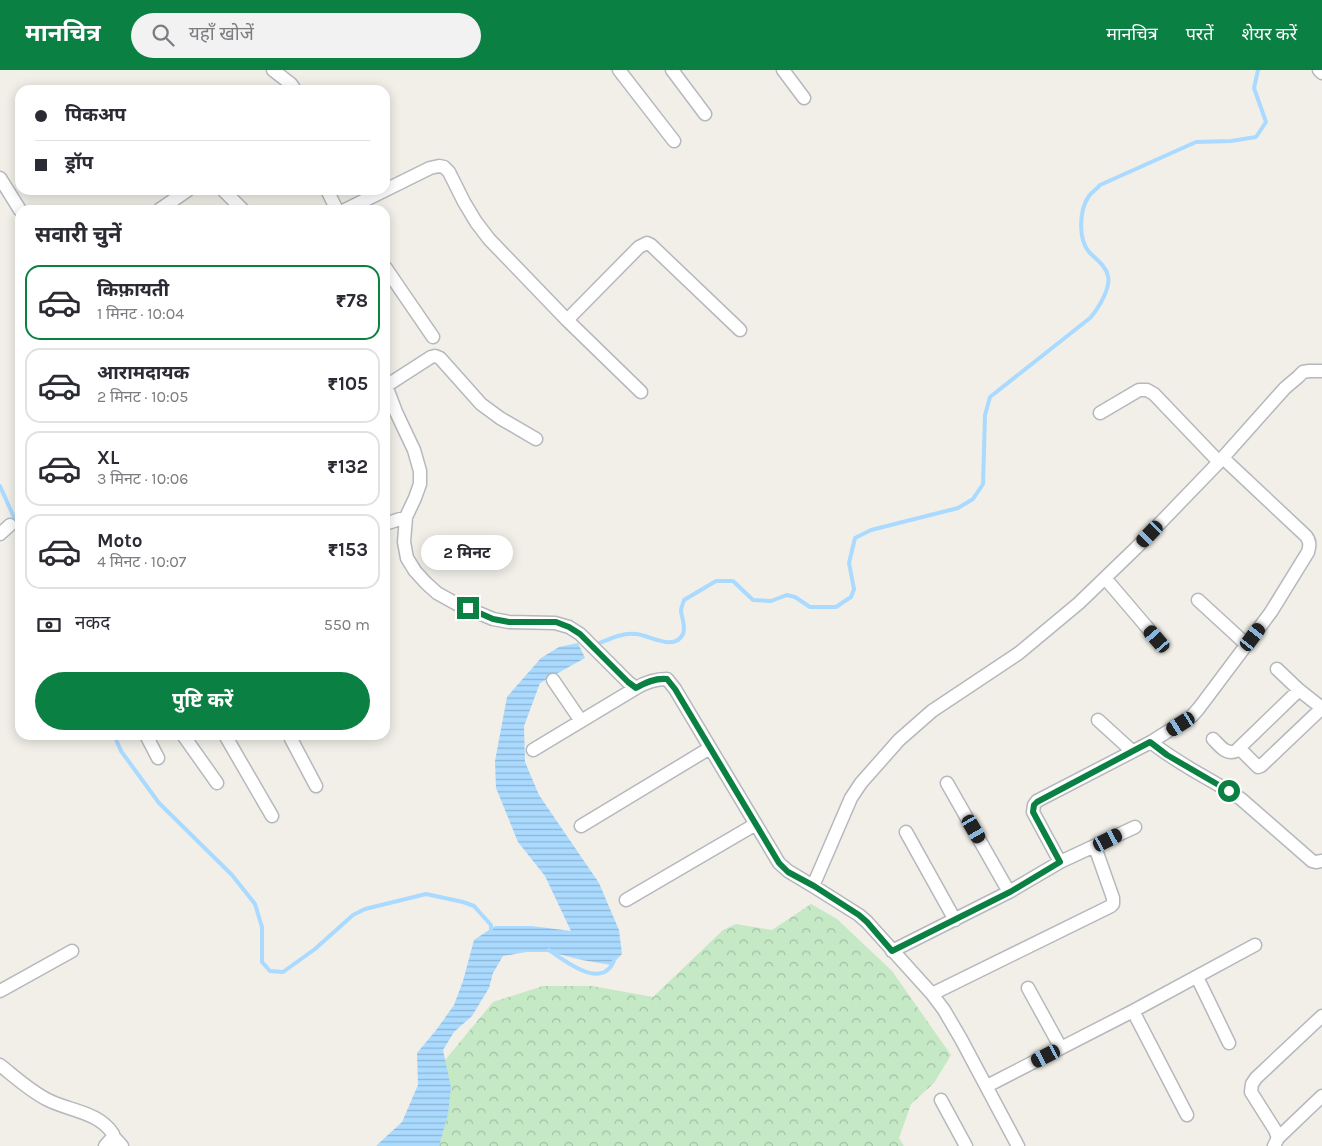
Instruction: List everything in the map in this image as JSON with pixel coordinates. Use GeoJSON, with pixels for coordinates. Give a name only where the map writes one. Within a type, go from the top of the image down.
{"type":"FeatureCollection","features":[{"type":"Feature","properties":{"kind":"street"},"geometry":{"type":"LineString","coordinates":[[273,70],[292,85]]}},
{"type":"Feature","properties":{"kind":"street"},"geometry":{"type":"LineString","coordinates":[[619,70],[674,141]]}},
{"type":"Feature","properties":{"kind":"street"},"geometry":{"type":"LineString","coordinates":[[672,70],[705,114]]}},
{"type":"Feature","properties":{"kind":"street"},"geometry":{"type":"LineString","coordinates":[[783,70],[804,98]]}},
{"type":"Feature","properties":{"kind":"street"},"geometry":{"type":"LineString","coordinates":[[1319,70],[1322,73]]}},
{"type":"Feature","properties":{"kind":"street"},"geometry":{"type":"LineString","coordinates":[[390,188],[430,168],[444,167],[450,172],[464,202],[489,239],[567,320],[641,392]]}},
{"type":"Feature","properties":{"kind":"street"},"geometry":{"type":"LineString","coordinates":[[0,178],[17,205]]}},
{"type":"Feature","properties":{"kind":"street"},"geometry":{"type":"LineString","coordinates":[[166,205],[181,195]]}},
{"type":"Feature","properties":{"kind":"street"},"geometry":{"type":"LineString","coordinates":[[229,195],[238,205]]}},
{"type":"Feature","properties":{"kind":"street"},"geometry":{"type":"LineString","coordinates":[[355,205],[375,195]]}},
{"type":"Feature","properties":{"kind":"street"},"geometry":{"type":"LineString","coordinates":[[567,320],[639,247],[647,243],[740,330]]}},
{"type":"Feature","properties":{"kind":"street"},"geometry":{"type":"LineString","coordinates":[[390,274],[433,337]]}},
{"type":"Feature","properties":{"kind":"street"},"geometry":{"type":"LineString","coordinates":[[390,382],[435,356],[440,358],[481,404],[536,438]]}},
{"type":"Feature","properties":{"kind":"street"},"geometry":{"type":"LineString","coordinates":[[814,886],[851,798],[861,783],[899,740],[932,711],[1019,653],[1079,603],[1136,548],[1221,460],[1285,388],[1303,372],[1322,371]]}},
{"type":"Feature","properties":{"kind":"street"},"geometry":{"type":"LineString","coordinates":[[1060,862],[1033,812],[1034,805],[1150,742],[1192,716],[1271,612],[1310,546],[1309,540],[1221,460],[1154,394],[1146,390],[1139,390],[1100,413]]}},
{"type":"Feature","properties":{"kind":"street"},"geometry":{"type":"LineString","coordinates":[[390,395],[414,450],[420,471],[420,484],[406,517],[404,542],[407,558],[414,571],[437,592],[455,603],[493,619],[515,623],[556,622],[569,627],[580,634],[636,688]]}},
{"type":"Feature","properties":{"kind":"street"},"geometry":{"type":"LineString","coordinates":[[390,522],[406,517]]}},
{"type":"Feature","properties":{"kind":"street"},"geometry":{"type":"LineString","coordinates":[[0,534],[10,525]]}},
{"type":"Feature","properties":{"kind":"street"},"geometry":{"type":"LineString","coordinates":[[1105,578],[1157,639]]}},
{"type":"Feature","properties":{"kind":"street"},"geometry":{"type":"LineString","coordinates":[[1198,600],[1247,645]]}},
{"type":"Feature","properties":{"kind":"street"},"geometry":{"type":"LineString","coordinates":[[1239,748],[1258,767],[1261,766],[1322,708],[1277,669]]}},
{"type":"Feature","properties":{"kind":"street"},"geometry":{"type":"LineString","coordinates":[[533,750],[645,682],[667,679],[675,689],[779,863],[788,872],[859,915],[932,994],[948,1016],[1018,1146]]}},
{"type":"Feature","properties":{"kind":"street"},"geometry":{"type":"LineString","coordinates":[[553,680],[581,721]]}},
{"type":"Feature","properties":{"kind":"street"},"geometry":{"type":"LineString","coordinates":[[1213,739],[1226,751],[1232,753],[1299,690]]}},
{"type":"Feature","properties":{"kind":"street"},"geometry":{"type":"LineString","coordinates":[[1098,720],[1132,752]]}},
{"type":"Feature","properties":{"kind":"street"},"geometry":{"type":"LineString","coordinates":[[150,740],[158,758]]}},
{"type":"Feature","properties":{"kind":"street"},"geometry":{"type":"LineString","coordinates":[[187,740],[217,783]]}},
{"type":"Feature","properties":{"kind":"street"},"geometry":{"type":"LineString","coordinates":[[228,740],[272,816]]}},
{"type":"Feature","properties":{"kind":"street"},"geometry":{"type":"LineString","coordinates":[[292,740],[316,786]]}},
{"type":"Feature","properties":{"kind":"street"},"geometry":{"type":"LineString","coordinates":[[1150,742],[1167,755],[1241,800],[1312,861],[1322,861]]}},
{"type":"Feature","properties":{"kind":"street"},"geometry":{"type":"LineString","coordinates":[[581,826],[710,748]]}},
{"type":"Feature","properties":{"kind":"street"},"geometry":{"type":"LineString","coordinates":[[947,783],[1010,892]]}},
{"type":"Feature","properties":{"kind":"street"},"geometry":{"type":"LineString","coordinates":[[626,900],[756,824]]}},
{"type":"Feature","properties":{"kind":"street"},"geometry":{"type":"LineString","coordinates":[[892,951],[1010,892],[1060,862],[1135,827]]}},
{"type":"Feature","properties":{"kind":"street"},"geometry":{"type":"LineString","coordinates":[[906,832],[956,920]]}},
{"type":"Feature","properties":{"kind":"street"},"geometry":{"type":"LineString","coordinates":[[932,994],[1111,906],[1113,898],[1095,846]]}},
{"type":"Feature","properties":{"kind":"street"},"geometry":{"type":"LineString","coordinates":[[987,1086],[1254,946]]}},
{"type":"Feature","properties":{"kind":"street"},"geometry":{"type":"LineString","coordinates":[[0,992],[72,951]]}},
{"type":"Feature","properties":{"kind":"street"},"geometry":{"type":"LineString","coordinates":[[1197,977],[1229,1043]]}},
{"type":"Feature","properties":{"kind":"street"},"geometry":{"type":"LineString","coordinates":[[1028,988],[1061,1048]]}},
{"type":"Feature","properties":{"kind":"street"},"geometry":{"type":"LineString","coordinates":[[1133,1011],[1187,1116]]}},
{"type":"Feature","properties":{"kind":"street"},"geometry":{"type":"LineString","coordinates":[[1276,1142],[1275,1130],[1252,1092],[1252,1084],[1256,1078],[1322,1016]]}},
{"type":"Feature","properties":{"kind":"street"},"geometry":{"type":"LineString","coordinates":[[0,1065],[39,1095],[50,1101],[93,1116],[103,1122],[113,1132],[113,1136],[122,1146]]}},
{"type":"Feature","properties":{"kind":"street"},"geometry":{"type":"LineString","coordinates":[[1276,1142],[1322,1096]]}},
{"type":"Feature","properties":{"kind":"street"},"geometry":{"type":"LineString","coordinates":[[941,1100],[966,1146]]}},
{"type":"Feature","properties":{"kind":"street"},"geometry":{"type":"LineString","coordinates":[[105,1146],[113,1136]]}},
{"type":"Feature","properties":{"kind":"green space"},"geometry":{"type":"Polygon","coordinates":[[[811,904],[837,919],[892,971],[951,1055],[934,1083],[911,1104],[899,1138],[904,1146],[420,1146],[441,1065],[493,1002],[543,986],[592,986],[653,997],[723,930],[736,924],[772,930],[811,904]]]}},
{"type":"Feature","properties":{"kind":"water"},"geometry":{"type":"Polygon","coordinates":[[[578,643],[585,658],[540,683],[524,726],[525,762],[539,795],[599,883],[619,930],[622,954],[611,965],[550,952],[526,952],[503,956],[493,973],[489,988],[472,1016],[454,1032],[443,1050],[451,1088],[448,1114],[439,1146],[376,1146],[402,1122],[418,1085],[417,1053],[454,1005],[463,981],[474,940],[495,926],[532,926],[571,931],[545,876],[518,842],[496,788],[495,761],[507,697],[541,658],[559,647],[578,643]]]}},
{"type":"Feature","properties":{"kind":"waterway"},"geometry":{"type":"LineString","coordinates":[[595,645],[626,634],[642,635],[661,641],[674,642],[679,639],[684,631],[681,611],[684,600],[716,581],[733,581],[753,600],[771,601],[787,595],[795,597],[810,607],[836,607],[851,597],[854,589],[849,563],[855,538],[871,530],[958,508],[973,499],[983,484],[985,415],[990,397],[1090,318],[1106,292],[1108,286],[1107,272],[1089,252],[1083,240],[1082,216],[1089,196],[1100,185],[1196,142],[1231,141],[1256,137],[1266,122],[1254,88],[1258,70]]}},
{"type":"Feature","properties":{"kind":"waterway"},"geometry":{"type":"LineString","coordinates":[[0,486],[15,520]]}},
{"type":"Feature","properties":{"kind":"waterway"},"geometry":{"type":"LineString","coordinates":[[116,740],[121,751],[159,803],[232,875],[255,904],[262,927],[262,962],[270,971],[283,972],[315,949],[353,915],[365,909],[426,894],[474,906],[491,925],[491,933]]}},
{"type":"Feature","properties":{"kind":"waterway"},"geometry":{"type":"LineString","coordinates":[[549,950],[574,967],[594,974],[602,973],[610,968],[615,958]]}},
{"type":"Feature","properties":{"kind":"route"},"geometry":{"type":"LineString","coordinates":[[468,608],[493,619],[521,623],[556,622],[569,627],[580,634],[636,688],[645,682],[667,679],[675,689],[779,863],[788,872],[859,915],[892,951],[1010,892],[1060,862],[1033,812],[1032,808],[1034,805],[1150,742],[1167,755],[1229,791]]}}]}
